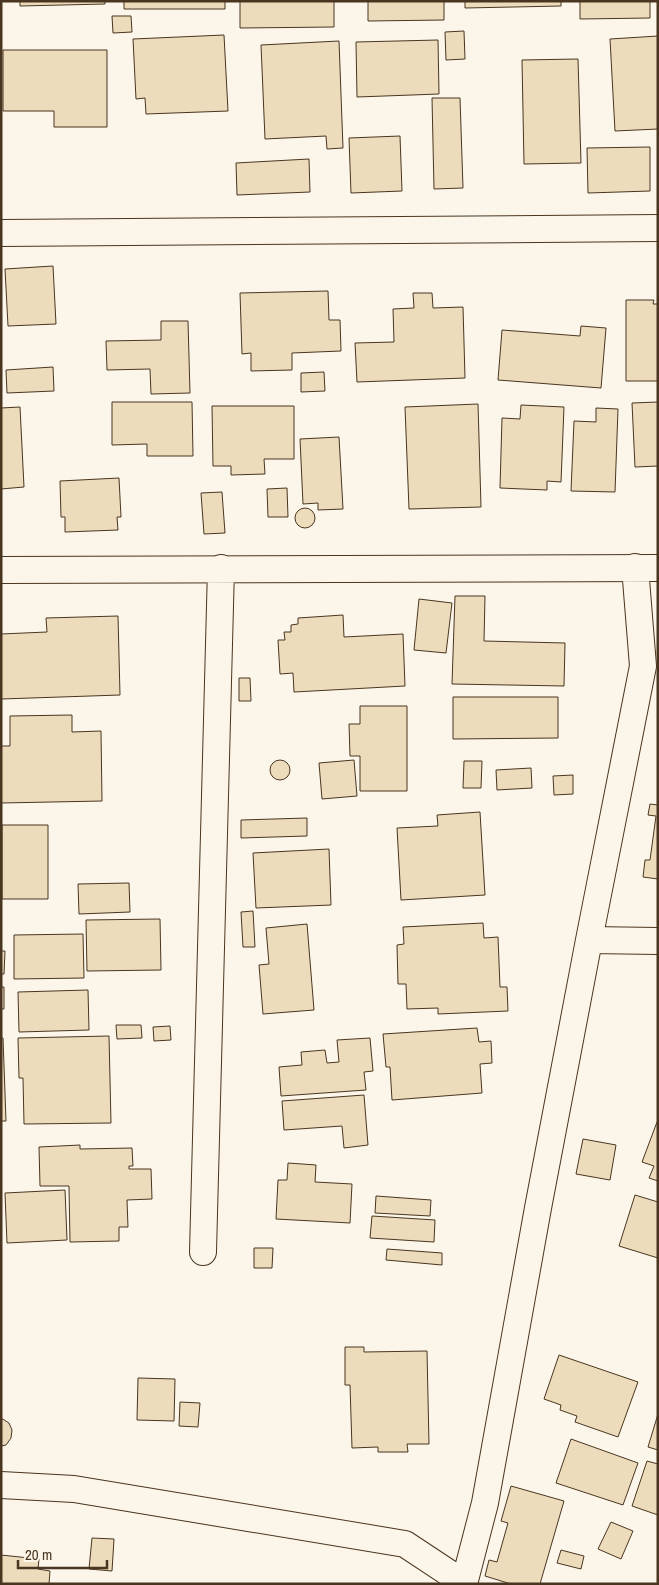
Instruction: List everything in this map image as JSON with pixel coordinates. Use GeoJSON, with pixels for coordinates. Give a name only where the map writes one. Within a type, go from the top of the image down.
{"type":"FeatureCollection","features":[{"type":"Feature","properties":{"kind":"street"},"geometry":{"type":"LineString","coordinates":[[1,233],[658,228]]}},
{"type":"Feature","properties":{"kind":"street"},"geometry":{"type":"LineString","coordinates":[[1,570],[646,567],[643,666],[538,1208],[485,1503],[464,1583],[405,1544],[74,1489],[1,1485]]}},
{"type":"Feature","properties":{"kind":"street"},"geometry":{"type":"LineString","coordinates":[[203,1252],[221,568]]}},
{"type":"Feature","properties":{"kind":"street"},"geometry":{"type":"LineString","coordinates":[[589,940],[658,941]]}},
{"type":"Feature","properties":{"kind":"building"},"geometry":{"type":"Polygon","coordinates":[[[20,1],[105,1],[105,4],[20,6],[20,1]]]}},
{"type":"Feature","properties":{"kind":"building"},"geometry":{"type":"Polygon","coordinates":[[[124,1],[225,1],[225,9],[124,9],[124,1]]]}},
{"type":"Feature","properties":{"kind":"building"},"geometry":{"type":"Polygon","coordinates":[[[240,1],[334,1],[334,27],[240,28],[240,1]]]}},
{"type":"Feature","properties":{"kind":"building"},"geometry":{"type":"Polygon","coordinates":[[[368,1],[444,1],[444,20],[368,21],[368,1]]]}},
{"type":"Feature","properties":{"kind":"building"},"geometry":{"type":"Polygon","coordinates":[[[465,1],[561,1],[561,6],[465,8],[465,1]]]}},
{"type":"Feature","properties":{"kind":"building"},"geometry":{"type":"Polygon","coordinates":[[[580,1],[650,1],[650,18],[580,19],[580,1]]]}},
{"type":"Feature","properties":{"kind":"building"},"geometry":{"type":"Polygon","coordinates":[[[112,16],[131,16],[132,32],[113,33],[112,16]]]}},
{"type":"Feature","properties":{"kind":"building"},"geometry":{"type":"Polygon","coordinates":[[[464,31],[465,59],[446,60],[445,32],[464,31]]]}},
{"type":"Feature","properties":{"kind":"building"},"geometry":{"type":"Polygon","coordinates":[[[224,35],[228,111],[146,114],[145,98],[136,99],[133,39],[224,35]]]}},
{"type":"Feature","properties":{"kind":"building"},"geometry":{"type":"Polygon","coordinates":[[[658,36],[658,129],[615,131],[610,39],[658,36]]]}},
{"type":"Feature","properties":{"kind":"building"},"geometry":{"type":"Polygon","coordinates":[[[438,40],[439,94],[357,97],[356,42],[438,40]]]}},
{"type":"Feature","properties":{"kind":"building"},"geometry":{"type":"Polygon","coordinates":[[[339,41],[343,148],[327,149],[326,136],[265,139],[261,45],[339,41]]]}},
{"type":"Feature","properties":{"kind":"building"},"geometry":{"type":"Polygon","coordinates":[[[3,50],[107,50],[107,127],[54,127],[54,111],[3,111],[3,50]]]}},
{"type":"Feature","properties":{"kind":"building"},"geometry":{"type":"Polygon","coordinates":[[[578,59],[581,163],[524,164],[522,60],[578,59]]]}},
{"type":"Feature","properties":{"kind":"building"},"geometry":{"type":"Polygon","coordinates":[[[432,98],[460,98],[463,188],[434,189],[432,98]]]}},
{"type":"Feature","properties":{"kind":"building"},"geometry":{"type":"Polygon","coordinates":[[[400,136],[402,191],[351,193],[349,138],[400,136]]]}},
{"type":"Feature","properties":{"kind":"building"},"geometry":{"type":"Polygon","coordinates":[[[650,147],[650,191],[588,193],[587,148],[650,147]]]}},
{"type":"Feature","properties":{"kind":"building"},"geometry":{"type":"Polygon","coordinates":[[[309,159],[310,192],[237,195],[236,163],[309,159]]]}},
{"type":"Feature","properties":{"kind":"building"},"geometry":{"type":"Polygon","coordinates":[[[53,266],[56,324],[8,326],[5,269],[53,266]]]}},
{"type":"Feature","properties":{"kind":"building"},"geometry":{"type":"Polygon","coordinates":[[[328,291],[329,320],[340,320],[341,351],[292,353],[292,370],[251,371],[251,353],[242,354],[240,293],[328,291]]]}},
{"type":"Feature","properties":{"kind":"building"},"geometry":{"type":"Polygon","coordinates":[[[413,293],[432,293],[433,308],[463,307],[465,378],[357,382],[355,343],[394,342],[393,309],[414,308],[413,293]]]}},
{"type":"Feature","properties":{"kind":"building"},"geometry":{"type":"Polygon","coordinates":[[[626,300],[654,300],[653,304],[658,304],[658,381],[626,381],[626,300]]]}},
{"type":"Feature","properties":{"kind":"building"},"geometry":{"type":"Polygon","coordinates":[[[161,321],[188,321],[190,393],[151,394],[150,369],[107,370],[106,341],[161,340],[161,321]]]}},
{"type":"Feature","properties":{"kind":"building"},"geometry":{"type":"Polygon","coordinates":[[[581,326],[606,328],[601,388],[498,380],[502,330],[580,336],[581,326]]]}},
{"type":"Feature","properties":{"kind":"building"},"geometry":{"type":"Polygon","coordinates":[[[53,367],[54,391],[7,393],[6,370],[53,367]]]}},
{"type":"Feature","properties":{"kind":"building"},"geometry":{"type":"Polygon","coordinates":[[[324,372],[325,391],[301,392],[301,373],[324,372]]]}},
{"type":"Feature","properties":{"kind":"building"},"geometry":{"type":"Polygon","coordinates":[[[112,402],[192,402],[193,456],[147,456],[147,444],[112,445],[112,402]]]}},
{"type":"Feature","properties":{"kind":"building"},"geometry":{"type":"Polygon","coordinates":[[[658,402],[658,466],[635,467],[632,403],[658,402]]]}},
{"type":"Feature","properties":{"kind":"building"},"geometry":{"type":"Polygon","coordinates":[[[478,404],[481,507],[409,509],[405,407],[478,404]]]}},
{"type":"Feature","properties":{"kind":"building"},"geometry":{"type":"Polygon","coordinates":[[[521,405],[564,407],[561,482],[547,481],[547,490],[500,488],[502,418],[520,419],[521,405]]]}},
{"type":"Feature","properties":{"kind":"building"},"geometry":{"type":"Polygon","coordinates":[[[212,406],[294,406],[294,459],[264,459],[265,474],[231,475],[231,466],[213,466],[212,406]]]}},
{"type":"Feature","properties":{"kind":"building"},"geometry":{"type":"Polygon","coordinates":[[[20,407],[24,487],[1,489],[1,408],[20,407]]]}},
{"type":"Feature","properties":{"kind":"building"},"geometry":{"type":"Polygon","coordinates":[[[596,408],[618,409],[615,492],[571,491],[574,421],[596,422],[596,408]]]}},
{"type":"Feature","properties":{"kind":"building"},"geometry":{"type":"Polygon","coordinates":[[[339,437],[343,509],[318,510],[318,503],[303,504],[300,439],[339,437]]]}},
{"type":"Feature","properties":{"kind":"building"},"geometry":{"type":"Polygon","coordinates":[[[119,478],[121,517],[117,517],[118,530],[65,532],[65,517],[61,517],[60,481],[119,478]]]}},
{"type":"Feature","properties":{"kind":"building"},"geometry":{"type":"Polygon","coordinates":[[[287,488],[288,517],[268,517],[267,489],[287,488]]]}},
{"type":"Feature","properties":{"kind":"building"},"geometry":{"type":"Polygon","coordinates":[[[222,492],[225,533],[204,534],[201,493],[222,492]]]}},
{"type":"Feature","properties":{"kind":"building"},"geometry":{"type":"Polygon","coordinates":[[[305,508],[312,511],[315,518],[312,525],[305,528],[298,525],[295,518],[298,511],[305,508]]]}},
{"type":"Feature","properties":{"kind":"building"},"geometry":{"type":"Polygon","coordinates":[[[455,596],[485,596],[484,641],[565,643],[564,686],[452,684],[455,596]]]}},
{"type":"Feature","properties":{"kind":"building"},"geometry":{"type":"Polygon","coordinates":[[[419,599],[452,603],[446,653],[414,650],[419,599]]]}},
{"type":"Feature","properties":{"kind":"building"},"geometry":{"type":"Polygon","coordinates":[[[343,615],[344,637],[403,634],[405,686],[294,692],[293,673],[280,674],[278,640],[285,640],[284,632],[291,632],[291,625],[298,624],[298,618],[343,615]]]}},
{"type":"Feature","properties":{"kind":"building"},"geometry":{"type":"Polygon","coordinates":[[[118,616],[120,695],[1,699],[1,634],[47,632],[46,618],[118,616]]]}},
{"type":"Feature","properties":{"kind":"building"},"geometry":{"type":"Polygon","coordinates":[[[239,678],[250,678],[251,701],[239,701],[239,678]]]}},
{"type":"Feature","properties":{"kind":"building"},"geometry":{"type":"Polygon","coordinates":[[[453,697],[558,697],[558,738],[453,739],[453,697]]]}},
{"type":"Feature","properties":{"kind":"building"},"geometry":{"type":"Polygon","coordinates":[[[360,706],[407,706],[407,791],[360,791],[360,756],[350,756],[349,724],[360,724],[360,706]]]}},
{"type":"Feature","properties":{"kind":"building"},"geometry":{"type":"Polygon","coordinates":[[[72,715],[72,732],[101,731],[102,801],[1,803],[1,746],[10,746],[10,716],[72,715]]]}},
{"type":"Feature","properties":{"kind":"building"},"geometry":{"type":"Polygon","coordinates":[[[280,760],[287,763],[290,770],[287,777],[280,780],[273,777],[270,770],[273,763],[280,760]]]}},
{"type":"Feature","properties":{"kind":"building"},"geometry":{"type":"Polygon","coordinates":[[[354,760],[357,796],[322,799],[319,763],[354,760]]]}},
{"type":"Feature","properties":{"kind":"building"},"geometry":{"type":"Polygon","coordinates":[[[464,761],[482,761],[481,788],[463,788],[464,761]]]}},
{"type":"Feature","properties":{"kind":"building"},"geometry":{"type":"Polygon","coordinates":[[[531,768],[532,788],[497,790],[496,770],[531,768]]]}},
{"type":"Feature","properties":{"kind":"building"},"geometry":{"type":"Polygon","coordinates":[[[573,775],[573,794],[554,795],[553,776],[573,775]]]}},
{"type":"Feature","properties":{"kind":"building"},"geometry":{"type":"Polygon","coordinates":[[[650,804],[658,805],[658,879],[643,877],[645,860],[650,860],[656,816],[648,815],[650,804]]]}},
{"type":"Feature","properties":{"kind":"building"},"geometry":{"type":"Polygon","coordinates":[[[480,812],[485,895],[401,900],[397,828],[438,826],[437,815],[480,812]]]}},
{"type":"Feature","properties":{"kind":"building"},"geometry":{"type":"Polygon","coordinates":[[[307,818],[307,836],[241,838],[241,820],[307,818]]]}},
{"type":"Feature","properties":{"kind":"building"},"geometry":{"type":"Polygon","coordinates":[[[2,825],[48,825],[48,899],[2,899],[2,825]]]}},
{"type":"Feature","properties":{"kind":"building"},"geometry":{"type":"Polygon","coordinates":[[[329,849],[331,905],[256,908],[253,853],[329,849]]]}},
{"type":"Feature","properties":{"kind":"building"},"geometry":{"type":"Polygon","coordinates":[[[129,883],[130,912],[79,914],[78,884],[129,883]]]}},
{"type":"Feature","properties":{"kind":"building"},"geometry":{"type":"Polygon","coordinates":[[[253,911],[255,947],[243,947],[241,912],[253,911]]]}},
{"type":"Feature","properties":{"kind":"building"},"geometry":{"type":"Polygon","coordinates":[[[160,919],[161,970],[87,971],[86,920],[160,919]]]}},
{"type":"Feature","properties":{"kind":"building"},"geometry":{"type":"Polygon","coordinates":[[[483,923],[484,938],[498,937],[500,987],[507,987],[508,1011],[438,1014],[438,1008],[407,1009],[406,984],[398,984],[397,945],[404,944],[403,927],[483,923]]]}},
{"type":"Feature","properties":{"kind":"building"},"geometry":{"type":"Polygon","coordinates":[[[307,924],[314,1010],[263,1014],[259,965],[269,964],[266,928],[307,924]]]}},
{"type":"Feature","properties":{"kind":"building"},"geometry":{"type":"Polygon","coordinates":[[[83,934],[84,978],[14,979],[14,935],[83,934]]]}},
{"type":"Feature","properties":{"kind":"building"},"geometry":{"type":"Polygon","coordinates":[[[1,951],[5,951],[4,974],[1,974],[1,951]]]}},
{"type":"Feature","properties":{"kind":"building"},"geometry":{"type":"Polygon","coordinates":[[[1,987],[4,987],[4,1009],[1,1009],[1,987]]]}},
{"type":"Feature","properties":{"kind":"building"},"geometry":{"type":"Polygon","coordinates":[[[88,990],[89,1030],[19,1032],[18,992],[88,990]]]}},
{"type":"Feature","properties":{"kind":"building"},"geometry":{"type":"Polygon","coordinates":[[[116,1025],[141,1025],[142,1038],[117,1039],[116,1025]]]}},
{"type":"Feature","properties":{"kind":"building"},"geometry":{"type":"Polygon","coordinates":[[[170,1026],[171,1040],[154,1041],[153,1027],[170,1026]]]}},
{"type":"Feature","properties":{"kind":"building"},"geometry":{"type":"Polygon","coordinates":[[[477,1028],[479,1042],[491,1041],[492,1063],[480,1064],[482,1093],[392,1100],[390,1067],[386,1067],[383,1034],[477,1028]]]}},
{"type":"Feature","properties":{"kind":"building"},"geometry":{"type":"Polygon","coordinates":[[[109,1036],[111,1123],[24,1124],[23,1078],[19,1078],[18,1038],[109,1036]]]}},
{"type":"Feature","properties":{"kind":"building"},"geometry":{"type":"Polygon","coordinates":[[[1,1038],[3,1038],[6,1121],[1,1121],[1,1038]]]}},
{"type":"Feature","properties":{"kind":"building"},"geometry":{"type":"Polygon","coordinates":[[[370,1038],[373,1071],[364,1072],[366,1090],[281,1096],[279,1067],[302,1065],[301,1052],[325,1050],[327,1063],[339,1062],[337,1040],[370,1038]]]}},
{"type":"Feature","properties":{"kind":"building"},"geometry":{"type":"Polygon","coordinates":[[[364,1095],[368,1145],[344,1148],[342,1126],[284,1130],[282,1101],[364,1095]]]}},
{"type":"Feature","properties":{"kind":"building"},"geometry":{"type":"Polygon","coordinates":[[[657,1122],[658,1181],[649,1178],[654,1166],[642,1162],[657,1122]]]}},
{"type":"Feature","properties":{"kind":"building"},"geometry":{"type":"Polygon","coordinates":[[[583,1139],[616,1145],[610,1180],[576,1174],[583,1139]]]}},
{"type":"Feature","properties":{"kind":"building"},"geometry":{"type":"Polygon","coordinates":[[[80,1145],[80,1149],[132,1148],[133,1166],[129,1166],[129,1169],[151,1169],[152,1199],[127,1200],[128,1227],[119,1227],[119,1241],[70,1242],[69,1186],[40,1186],[39,1147],[80,1145]]]}},
{"type":"Feature","properties":{"kind":"building"},"geometry":{"type":"Polygon","coordinates":[[[288,1163],[316,1165],[315,1182],[352,1184],[350,1223],[276,1219],[278,1180],[287,1180],[288,1163]]]}},
{"type":"Feature","properties":{"kind":"building"},"geometry":{"type":"Polygon","coordinates":[[[65,1190],[67,1240],[7,1243],[5,1193],[65,1190]]]}},
{"type":"Feature","properties":{"kind":"building"},"geometry":{"type":"Polygon","coordinates":[[[635,1195],[658,1202],[658,1258],[619,1246],[635,1195]]]}},
{"type":"Feature","properties":{"kind":"building"},"geometry":{"type":"Polygon","coordinates":[[[376,1196],[431,1200],[430,1216],[375,1213],[376,1196]]]}},
{"type":"Feature","properties":{"kind":"building"},"geometry":{"type":"Polygon","coordinates":[[[372,1216],[435,1220],[434,1242],[370,1238],[372,1216]]]}},
{"type":"Feature","properties":{"kind":"building"},"geometry":{"type":"Polygon","coordinates":[[[254,1248],[273,1248],[272,1268],[254,1268],[254,1248]]]}},
{"type":"Feature","properties":{"kind":"building"},"geometry":{"type":"Polygon","coordinates":[[[387,1249],[442,1253],[442,1265],[386,1260],[387,1249]]]}},
{"type":"Feature","properties":{"kind":"building"},"geometry":{"type":"Polygon","coordinates":[[[345,1347],[364,1347],[364,1352],[427,1351],[429,1444],[407,1444],[408,1452],[378,1452],[378,1447],[352,1448],[350,1385],[345,1385],[345,1347]]]}},
{"type":"Feature","properties":{"kind":"building"},"geometry":{"type":"Polygon","coordinates":[[[559,1355],[638,1382],[618,1437],[575,1422],[577,1416],[560,1410],[561,1405],[544,1399],[559,1355]]]}},
{"type":"Feature","properties":{"kind":"building"},"geometry":{"type":"Polygon","coordinates":[[[138,1378],[175,1379],[174,1421],[137,1420],[138,1378]]]}},
{"type":"Feature","properties":{"kind":"building"},"geometry":{"type":"Polygon","coordinates":[[[180,1402],[200,1403],[198,1427],[179,1426],[180,1402]]]}},
{"type":"Feature","properties":{"kind":"building"},"geometry":{"type":"Polygon","coordinates":[[[658,1414],[658,1450],[648,1447],[658,1414]]]}},
{"type":"Feature","properties":{"kind":"building"},"geometry":{"type":"Polygon","coordinates":[[[1,1418],[9,1423],[12,1430],[11,1438],[6,1445],[1,1446],[1,1418]]]}},
{"type":"Feature","properties":{"kind":"building"},"geometry":{"type":"Polygon","coordinates":[[[571,1439],[638,1463],[623,1505],[556,1483],[571,1439]]]}},
{"type":"Feature","properties":{"kind":"building"},"geometry":{"type":"Polygon","coordinates":[[[647,1461],[658,1464],[658,1515],[632,1506],[647,1461]]]}},
{"type":"Feature","properties":{"kind":"building"},"geometry":{"type":"Polygon","coordinates":[[[511,1486],[564,1501],[540,1584],[511,1584],[485,1576],[489,1560],[497,1562],[508,1523],[501,1521],[511,1486]]]}},
{"type":"Feature","properties":{"kind":"building"},"geometry":{"type":"Polygon","coordinates":[[[611,1522],[633,1531],[621,1559],[598,1549],[611,1522]]]}},
{"type":"Feature","properties":{"kind":"building"},"geometry":{"type":"Polygon","coordinates":[[[92,1538],[114,1539],[112,1571],[89,1569],[92,1538]]]}},
{"type":"Feature","properties":{"kind":"building"},"geometry":{"type":"Polygon","coordinates":[[[561,1550],[584,1556],[581,1569],[557,1563],[561,1550]]]}},
{"type":"Feature","properties":{"kind":"building"},"geometry":{"type":"Polygon","coordinates":[[[1,1555],[39,1559],[38,1569],[50,1571],[49,1584],[1,1584],[1,1555]]]}}]}
